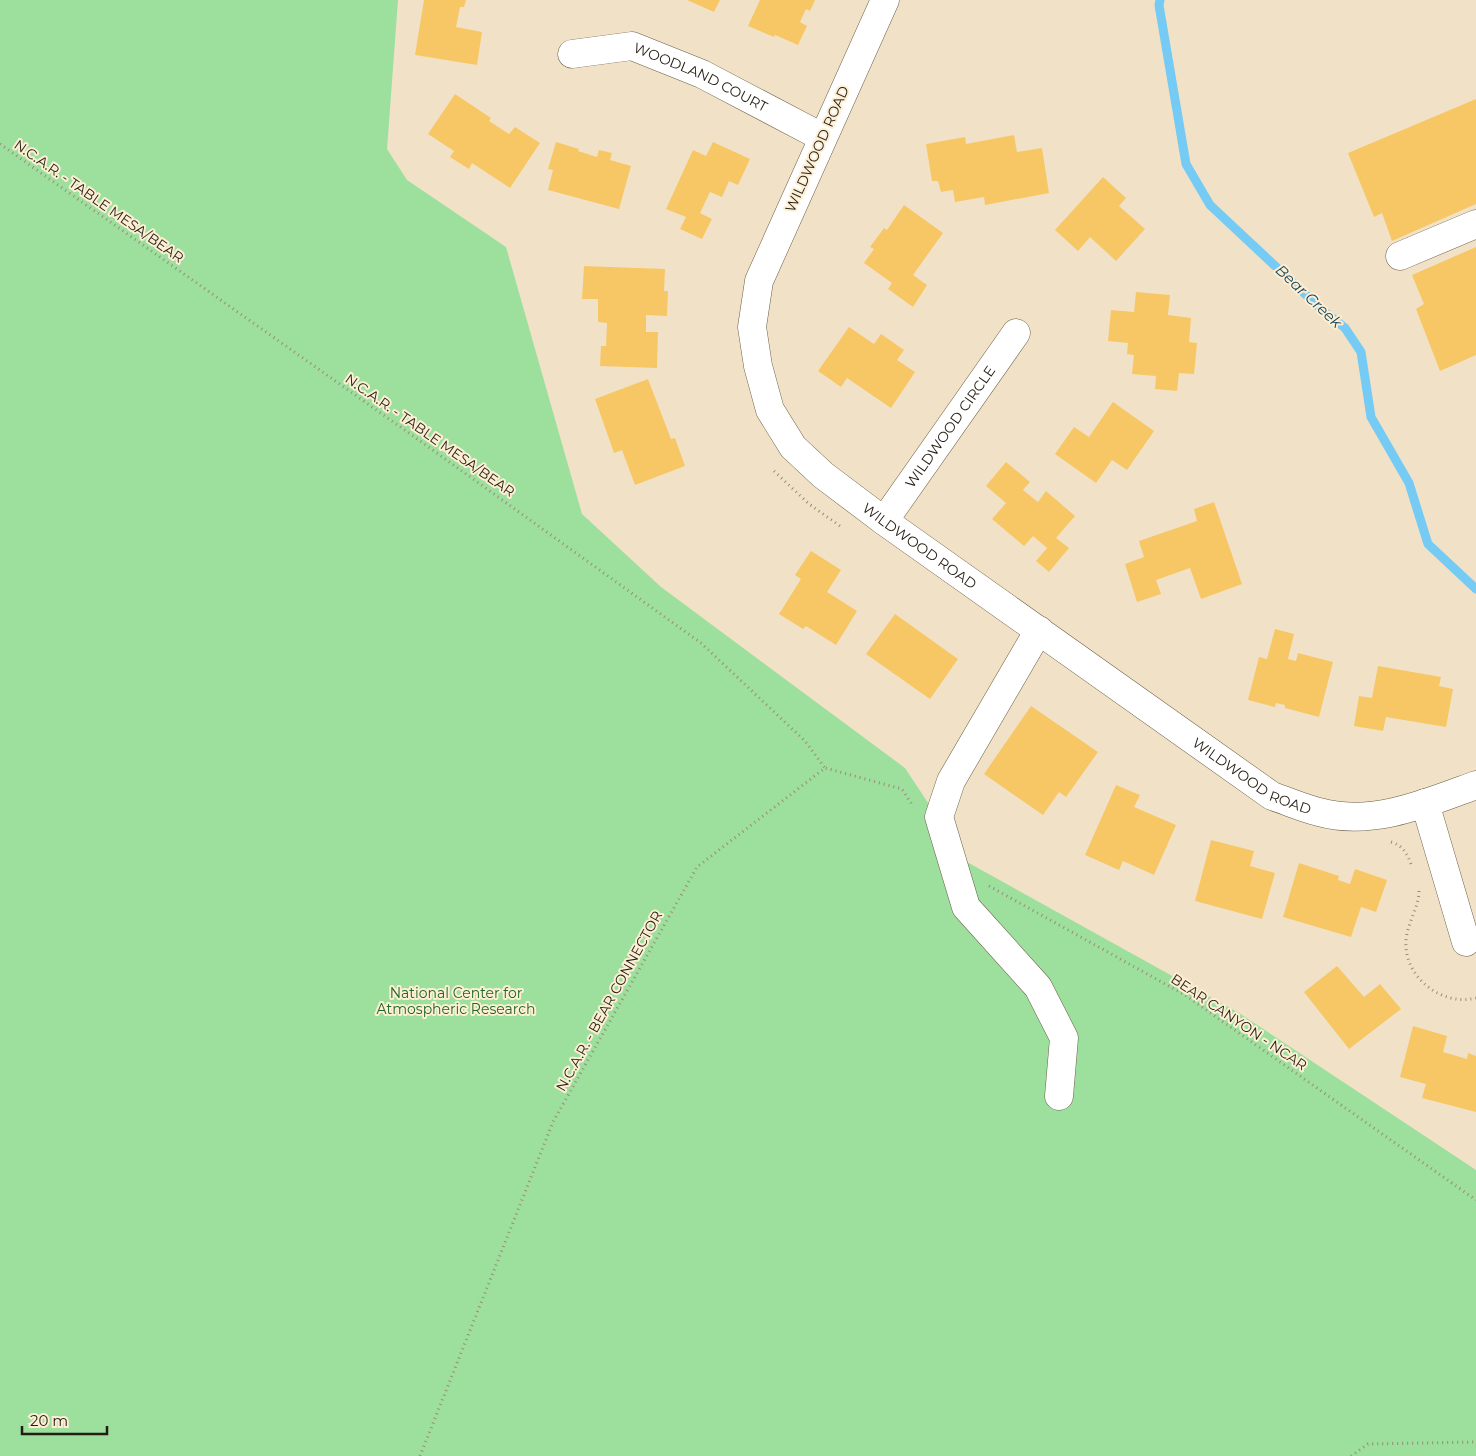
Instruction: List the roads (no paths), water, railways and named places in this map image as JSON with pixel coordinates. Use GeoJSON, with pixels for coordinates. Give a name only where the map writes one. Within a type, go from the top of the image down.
{"type":"FeatureCollection","features":[{"type":"Feature","properties":{"kind":"street","name":"WILDWOOD ROAD"},"geometry":{"type":"LineString","coordinates":[[885,0],[758,281],[752,327],[758,366],[770,410],[793,447],[823,475],[884,521],[1272,796],[1320,813],[1355,817],[1393,812],[1476,785]]}},
{"type":"Feature","properties":{"kind":"street","name":"WOODLAND COURT"},"geometry":{"type":"LineString","coordinates":[[572,54],[632,46],[702,74],[822,136]]}},
{"type":"Feature","properties":{"kind":"street"},"geometry":{"type":"LineString","coordinates":[[1400,256],[1476,224]]}},
{"type":"Feature","properties":{"kind":"street","name":"WILDWOOD CIRCLE"},"geometry":{"type":"LineString","coordinates":[[884,521],[1016,333]]}},
{"type":"Feature","properties":{"kind":"street"},"geometry":{"type":"LineString","coordinates":[[1039,630],[951,781],[939,818],[966,907],[1038,987],[1064,1038],[1059,1096]]}},
{"type":"Feature","properties":{"kind":"street"},"geometry":{"type":"LineString","coordinates":[[1424,803],[1466,942]]}},
{"type":"Feature","properties":{"kind":"waterway","name":"Bear Creek"},"geometry":{"type":"LineString","coordinates":[[1160,0],[1159,5],[1186,164],[1210,205],[1320,308],[1345,328],[1361,352],[1371,417],[1409,483],[1428,544],[1476,589]]}},
{"type":"Feature","properties":{"kind":"park label","name":"National Center for Atmospheric Research"},"geometry":{"type":"Point","coordinates":[456,1002]}}]}
